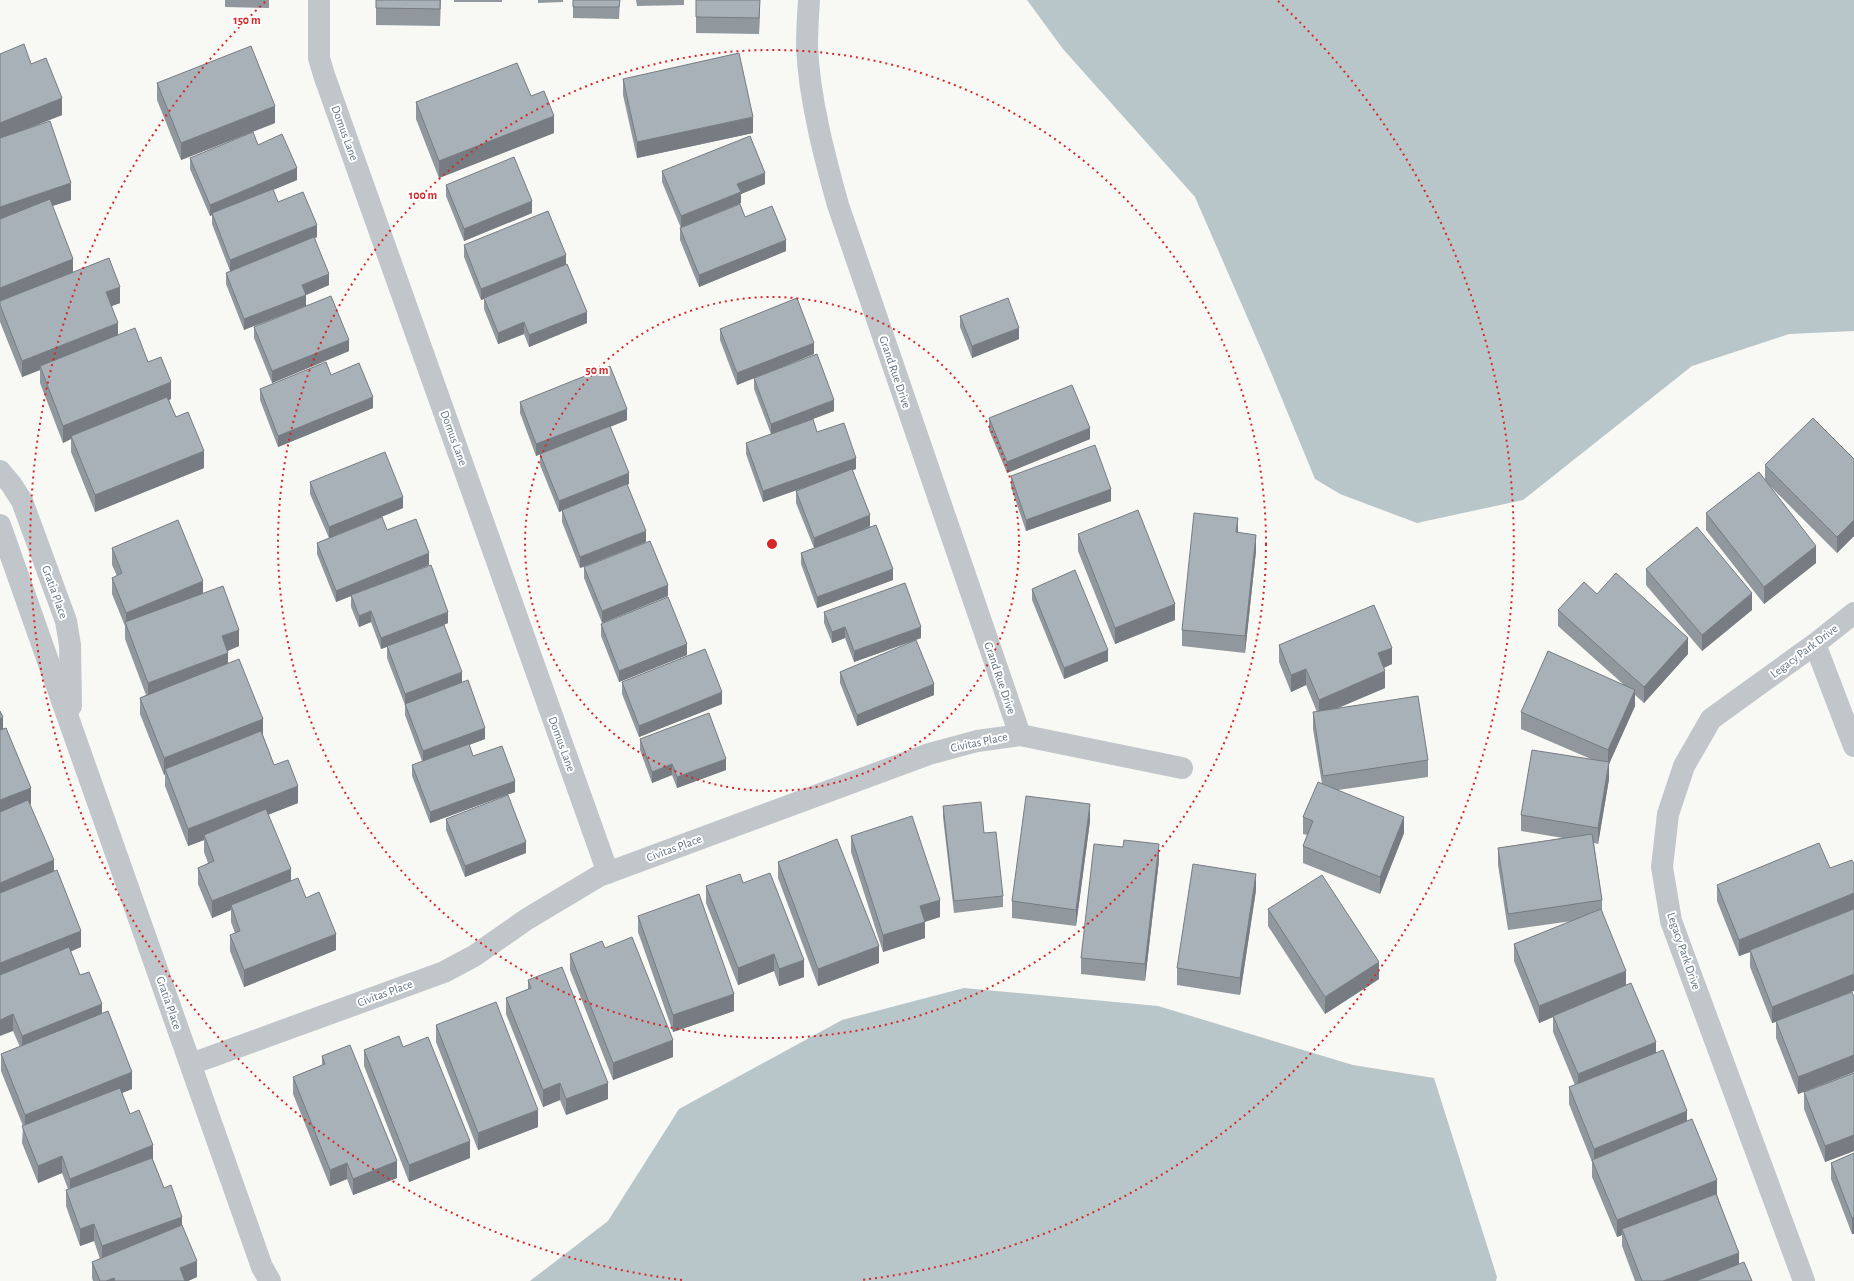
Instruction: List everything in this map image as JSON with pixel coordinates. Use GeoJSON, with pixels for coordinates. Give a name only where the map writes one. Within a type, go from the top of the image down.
{"type":"FeatureCollection","features":[{"type":"Feature","properties":{"kind":"street","name":"Domus Lane"},"geometry":{"type":"LineString","coordinates":[[319,0],[319,58],[324,75],[608,873]]}},
{"type":"Feature","properties":{"kind":"street","name":"Grand Rue Drive"},"geometry":{"type":"LineString","coordinates":[[809,0],[807,46],[810,75],[826,162],[838,205],[1020,735]]}},
{"type":"Feature","properties":{"kind":"street","name":"Gratia Place"},"geometry":{"type":"LineString","coordinates":[[0,471],[22,501],[66,621],[70,645],[71,723]]}},
{"type":"Feature","properties":{"kind":"street","name":"Gratia Place"},"geometry":{"type":"LineString","coordinates":[[0,524],[262,1267],[270,1281]]}},
{"type":"Feature","properties":{"kind":"street","name":"Legacy Park Drive"},"geometry":{"type":"LineString","coordinates":[[1804,1281],[1671,921],[1662,867],[1668,814],[1684,766],[1711,719],[1815,644],[1854,613]]}},
{"type":"Feature","properties":{"kind":"street"},"geometry":{"type":"LineString","coordinates":[[1815,644],[1854,746]]}},
{"type":"Feature","properties":{"kind":"street","name":"Civitas Place"},"geometry":{"type":"LineString","coordinates":[[191,1064],[444,972],[474,956],[527,919],[584,884],[608,873],[929,754],[977,741],[1020,735],[1182,768]]}},
{"type":"Feature","properties":{"kind":"shaded area"},"geometry":{"type":"Polygon","coordinates":[[[1027,0],[1854,0],[1854,331],[1789,334],[1692,366],[1523,500],[1417,523],[1340,494],[1315,479],[1265,358],[1195,197],[1063,49],[1027,0]]]}},
{"type":"Feature","properties":{"kind":"shaded area"},"geometry":{"type":"Polygon","coordinates":[[[964,988],[1158,1006],[1353,1065],[1434,1078],[1497,1277],[1496,1281],[530,1281],[608,1221],[679,1109],[842,1020],[964,988]]]}},
{"type":"Feature","properties":{"kind":"building"},"geometry":{"type":"Polygon","coordinates":[[[376,0],[440,0],[440,9],[376,8],[376,0]]]}},
{"type":"Feature","properties":{"kind":"building"},"geometry":{"type":"Polygon","coordinates":[[[573,0],[620,0],[619,7],[573,7],[573,0]]]}},
{"type":"Feature","properties":{"kind":"building"},"geometry":{"type":"Polygon","coordinates":[[[696,0],[760,0],[759,18],[696,17],[696,0]]]}},
{"type":"Feature","properties":{"kind":"building"},"geometry":{"type":"Polygon","coordinates":[[[24,44],[31,64],[46,58],[62,98],[0,123],[0,54],[24,44]]]}},
{"type":"Feature","properties":{"kind":"building"},"geometry":{"type":"Polygon","coordinates":[[[251,46],[275,106],[181,143],[157,83],[251,46]]]}},
{"type":"Feature","properties":{"kind":"building"},"geometry":{"type":"Polygon","coordinates":[[[739,53],[753,117],[637,142],[623,79],[739,53]]]}},
{"type":"Feature","properties":{"kind":"building"},"geometry":{"type":"Polygon","coordinates":[[[517,63],[531,96],[544,91],[554,116],[439,161],[416,102],[517,63]]]}},
{"type":"Feature","properties":{"kind":"building"},"geometry":{"type":"Polygon","coordinates":[[[50,121],[71,183],[0,207],[0,138],[50,121]]]}},
{"type":"Feature","properties":{"kind":"building"},"geometry":{"type":"Polygon","coordinates":[[[253,132],[258,145],[282,134],[297,168],[210,205],[190,158],[253,132]]]}},
{"type":"Feature","properties":{"kind":"building"},"geometry":{"type":"Polygon","coordinates":[[[750,136],[765,173],[737,184],[741,192],[681,216],[662,171],[750,136]]]}},
{"type":"Feature","properties":{"kind":"building"},"geometry":{"type":"Polygon","coordinates":[[[514,157],[532,201],[464,229],[446,185],[514,157]]]}},
{"type":"Feature","properties":{"kind":"building"},"geometry":{"type":"Polygon","coordinates":[[[273,189],[278,202],[303,192],[317,225],[230,260],[212,213],[273,189]]]}},
{"type":"Feature","properties":{"kind":"building"},"geometry":{"type":"Polygon","coordinates":[[[50,199],[73,259],[0,288],[0,219],[50,199]]]}},
{"type":"Feature","properties":{"kind":"building"},"geometry":{"type":"Polygon","coordinates":[[[740,204],[745,217],[772,206],[786,240],[699,275],[680,228],[740,204]]]}},
{"type":"Feature","properties":{"kind":"building"},"geometry":{"type":"Polygon","coordinates":[[[548,211],[566,255],[481,289],[464,245],[548,211]]]}},
{"type":"Feature","properties":{"kind":"building"},"geometry":{"type":"Polygon","coordinates":[[[314,237],[329,274],[302,285],[306,295],[244,319],[226,273],[314,237]]]}},
{"type":"Feature","properties":{"kind":"building"},"geometry":{"type":"Polygon","coordinates":[[[109,258],[120,287],[106,292],[118,323],[22,361],[0,305],[0,301],[109,258]]]}},
{"type":"Feature","properties":{"kind":"building"},"geometry":{"type":"Polygon","coordinates":[[[567,264],[587,312],[529,335],[524,322],[498,333],[484,298],[567,264]]]}},
{"type":"Feature","properties":{"kind":"building"},"geometry":{"type":"Polygon","coordinates":[[[331,296],[349,340],[272,371],[254,327],[331,296]]]}},
{"type":"Feature","properties":{"kind":"building"},"geometry":{"type":"Polygon","coordinates":[[[797,298],[814,343],[737,373],[720,329],[797,298]]]}},
{"type":"Feature","properties":{"kind":"building"},"geometry":{"type":"Polygon","coordinates":[[[1008,298],[1019,328],[972,346],[960,316],[1008,298]]]}},
{"type":"Feature","properties":{"kind":"building"},"geometry":{"type":"Polygon","coordinates":[[[135,328],[148,362],[161,357],[171,382],[63,426],[40,366],[135,328]]]}},
{"type":"Feature","properties":{"kind":"building"},"geometry":{"type":"Polygon","coordinates":[[[817,354],[834,400],[771,424],[754,378],[817,354]]]}},
{"type":"Feature","properties":{"kind":"building"},"geometry":{"type":"Polygon","coordinates":[[[326,362],[331,375],[359,363],[373,397],[278,436],[260,389],[326,362]]]}},
{"type":"Feature","properties":{"kind":"building"},"geometry":{"type":"Polygon","coordinates":[[[610,366],[627,409],[536,444],[520,402],[610,366]]]}},
{"type":"Feature","properties":{"kind":"building"},"geometry":{"type":"Polygon","coordinates":[[[1072,385],[1090,428],[1007,462],[989,418],[1072,385]]]}},
{"type":"Feature","properties":{"kind":"building"},"geometry":{"type":"Polygon","coordinates":[[[167,397],[176,417],[188,412],[204,451],[95,495],[71,436],[167,397]]]}},
{"type":"Feature","properties":{"kind":"building"},"geometry":{"type":"Polygon","coordinates":[[[1813,418],[1854,459],[1854,520],[1837,537],[1765,465],[1813,418]]]}},
{"type":"Feature","properties":{"kind":"building"},"geometry":{"type":"Polygon","coordinates":[[[813,419],[817,432],[844,423],[856,458],[763,491],[746,443],[813,419]]]}},
{"type":"Feature","properties":{"kind":"building"},"geometry":{"type":"Polygon","coordinates":[[[610,426],[629,473],[559,501],[540,454],[610,426]]]}},
{"type":"Feature","properties":{"kind":"building"},"geometry":{"type":"Polygon","coordinates":[[[1095,445],[1111,489],[1026,520],[1011,476],[1095,445]]]}},
{"type":"Feature","properties":{"kind":"building"},"geometry":{"type":"Polygon","coordinates":[[[385,452],[403,497],[329,527],[310,482],[385,452]]]}},
{"type":"Feature","properties":{"kind":"building"},"geometry":{"type":"Polygon","coordinates":[[[852,469],[870,515],[814,538],[796,491],[852,469]]]}},
{"type":"Feature","properties":{"kind":"building"},"geometry":{"type":"Polygon","coordinates":[[[1759,472],[1816,546],[1764,587],[1706,513],[1759,472]]]}},
{"type":"Feature","properties":{"kind":"building"},"geometry":{"type":"Polygon","coordinates":[[[627,484],[646,531],[580,557],[562,510],[627,484]]]}},
{"type":"Feature","properties":{"kind":"building"},"geometry":{"type":"Polygon","coordinates":[[[1138,510],[1175,604],[1115,628],[1078,534],[1138,510]]]}},
{"type":"Feature","properties":{"kind":"building"},"geometry":{"type":"Polygon","coordinates":[[[1194,513],[1238,518],[1236,532],[1256,535],[1245,636],[1182,630],[1194,513]]]}},
{"type":"Feature","properties":{"kind":"building"},"geometry":{"type":"Polygon","coordinates":[[[382,517],[387,530],[416,519],[429,553],[336,591],[317,543],[382,517]]]}},
{"type":"Feature","properties":{"kind":"building"},"geometry":{"type":"Polygon","coordinates":[[[178,520],[203,581],[126,613],[112,578],[122,573],[112,548],[178,520]]]}},
{"type":"Feature","properties":{"kind":"building"},"geometry":{"type":"Polygon","coordinates":[[[876,525],[893,569],[817,597],[801,553],[876,525]]]}},
{"type":"Feature","properties":{"kind":"building"},"geometry":{"type":"Polygon","coordinates":[[[1697,527],[1752,593],[1702,635],[1646,569],[1697,527]]]}},
{"type":"Feature","properties":{"kind":"building"},"geometry":{"type":"Polygon","coordinates":[[[650,541],[668,585],[602,611],[584,567],[650,541]]]}},
{"type":"Feature","properties":{"kind":"building"},"geometry":{"type":"Polygon","coordinates":[[[431,565],[448,612],[381,638],[371,611],[359,616],[351,595],[431,565]]]}},
{"type":"Feature","properties":{"kind":"building"},"geometry":{"type":"Polygon","coordinates":[[[1075,570],[1108,650],[1064,668],[1032,589],[1075,570]]]}},
{"type":"Feature","properties":{"kind":"building"},"geometry":{"type":"Polygon","coordinates":[[[1616,573],[1688,638],[1644,687],[1558,610],[1584,582],[1597,594],[1616,573]]]}},
{"type":"Feature","properties":{"kind":"building"},"geometry":{"type":"Polygon","coordinates":[[[905,583],[921,627],[854,651],[845,627],[832,632],[824,612],[905,583]]]}},
{"type":"Feature","properties":{"kind":"building"},"geometry":{"type":"Polygon","coordinates":[[[223,586],[239,630],[222,636],[228,653],[148,683],[125,622],[223,586]]]}},
{"type":"Feature","properties":{"kind":"building"},"geometry":{"type":"Polygon","coordinates":[[[668,597],[687,644],[619,671],[601,624],[668,597]]]}},
{"type":"Feature","properties":{"kind":"building"},"geometry":{"type":"Polygon","coordinates":[[[1374,605],[1392,648],[1378,653],[1385,671],[1319,700],[1306,669],[1291,675],[1279,645],[1374,605]]]}},
{"type":"Feature","properties":{"kind":"building"},"geometry":{"type":"Polygon","coordinates":[[[444,625],[462,672],[405,694],[387,646],[444,625]]]}},
{"type":"Feature","properties":{"kind":"building"},"geometry":{"type":"Polygon","coordinates":[[[916,640],[934,684],[857,715],[840,672],[916,640]]]}},
{"type":"Feature","properties":{"kind":"building"},"geometry":{"type":"Polygon","coordinates":[[[705,649],[722,692],[639,726],[622,682],[705,649]]]}},
{"type":"Feature","properties":{"kind":"building"},"geometry":{"type":"Polygon","coordinates":[[[1548,651],[1635,690],[1608,750],[1521,712],[1548,651]]]}},
{"type":"Feature","properties":{"kind":"building"},"geometry":{"type":"Polygon","coordinates":[[[239,659],[263,719],[164,758],[140,698],[239,659]]]}},
{"type":"Feature","properties":{"kind":"building"},"geometry":{"type":"Polygon","coordinates":[[[468,680],[485,728],[423,751],[405,704],[468,680]]]}},
{"type":"Feature","properties":{"kind":"building"},"geometry":{"type":"Polygon","coordinates":[[[1418,696],[1428,760],[1323,776],[1313,712],[1418,696]]]}},
{"type":"Feature","properties":{"kind":"building"},"geometry":{"type":"Polygon","coordinates":[[[0,711],[3,717],[0,719],[0,711]]]}},
{"type":"Feature","properties":{"kind":"building"},"geometry":{"type":"Polygon","coordinates":[[[709,713],[726,759],[677,777],[672,764],[652,772],[640,739],[709,713]]]}},
{"type":"Feature","properties":{"kind":"building"},"geometry":{"type":"Polygon","coordinates":[[[6,728],[31,788],[0,800],[0,730],[6,728]]]}},
{"type":"Feature","properties":{"kind":"building"},"geometry":{"type":"Polygon","coordinates":[[[261,731],[274,765],[288,760],[298,786],[188,829],[165,769],[261,731]]]}},
{"type":"Feature","properties":{"kind":"building"},"geometry":{"type":"Polygon","coordinates":[[[469,744],[473,756],[502,746],[515,781],[430,812],[412,765],[469,744]]]}},
{"type":"Feature","properties":{"kind":"building"},"geometry":{"type":"Polygon","coordinates":[[[1532,750],[1609,762],[1598,828],[1521,815],[1532,750]]]}},
{"type":"Feature","properties":{"kind":"building"},"geometry":{"type":"Polygon","coordinates":[[[1318,782],[1404,817],[1380,877],[1303,846],[1313,821],[1303,817],[1318,782]]]}},
{"type":"Feature","properties":{"kind":"building"},"geometry":{"type":"Polygon","coordinates":[[[508,795],[526,842],[465,866],[446,819],[508,795]]]}},
{"type":"Feature","properties":{"kind":"building"},"geometry":{"type":"Polygon","coordinates":[[[1026,796],[1090,804],[1076,910],[1012,901],[1026,796]]]}},
{"type":"Feature","properties":{"kind":"building"},"geometry":{"type":"Polygon","coordinates":[[[28,800],[54,860],[0,883],[0,812],[28,800]]]}},
{"type":"Feature","properties":{"kind":"building"},"geometry":{"type":"Polygon","coordinates":[[[981,802],[984,833],[996,832],[1003,896],[954,901],[943,806],[981,802]]]}},
{"type":"Feature","properties":{"kind":"building"},"geometry":{"type":"Polygon","coordinates":[[[266,809],[291,869],[212,901],[198,868],[214,861],[204,835],[266,809]]]}},
{"type":"Feature","properties":{"kind":"building"},"geometry":{"type":"Polygon","coordinates":[[[912,816],[940,900],[920,906],[925,922],[883,935],[851,836],[912,816]]]}},
{"type":"Feature","properties":{"kind":"building"},"geometry":{"type":"Polygon","coordinates":[[[1592,834],[1602,900],[1508,914],[1498,848],[1592,834]]]}},
{"type":"Feature","properties":{"kind":"building"},"geometry":{"type":"Polygon","coordinates":[[[837,839],[879,946],[818,969],[778,862],[837,839]]]}},
{"type":"Feature","properties":{"kind":"building"},"geometry":{"type":"Polygon","coordinates":[[[1124,840],[1159,844],[1145,964],[1081,958],[1094,844],[1123,847],[1124,840]]]}},
{"type":"Feature","properties":{"kind":"building"},"geometry":{"type":"Polygon","coordinates":[[[1819,843],[1830,868],[1852,860],[1854,864],[1854,893],[1739,940],[1717,885],[1819,843]]]}},
{"type":"Feature","properties":{"kind":"building"},"geometry":{"type":"Polygon","coordinates":[[[1193,864],[1256,874],[1240,978],[1177,968],[1193,864]]]}},
{"type":"Feature","properties":{"kind":"building"},"geometry":{"type":"Polygon","coordinates":[[[57,870],[81,931],[0,963],[0,893],[57,870]]]}},
{"type":"Feature","properties":{"kind":"building"},"geometry":{"type":"Polygon","coordinates":[[[770,873],[804,960],[779,969],[774,954],[738,968],[706,886],[740,874],[743,883],[770,873]]]}},
{"type":"Feature","properties":{"kind":"building"},"geometry":{"type":"Polygon","coordinates":[[[1322,875],[1379,962],[1325,997],[1268,909],[1322,875]]]}},
{"type":"Feature","properties":{"kind":"building"},"geometry":{"type":"Polygon","coordinates":[[[298,878],[306,898],[319,892],[336,934],[244,970],[230,935],[240,931],[231,905],[298,878]]]}},
{"type":"Feature","properties":{"kind":"building"},"geometry":{"type":"Polygon","coordinates":[[[699,894],[734,994],[673,1015],[638,916],[699,894]]]}},
{"type":"Feature","properties":{"kind":"building"},"geometry":{"type":"Polygon","coordinates":[[[1601,909],[1626,971],[1539,1006],[1514,944],[1601,909]]]}},
{"type":"Feature","properties":{"kind":"building"},"geometry":{"type":"Polygon","coordinates":[[[1854,909],[1854,974],[1772,1007],[1750,950],[1854,909]]]}},
{"type":"Feature","properties":{"kind":"building"},"geometry":{"type":"Polygon","coordinates":[[[632,937],[673,1040],[613,1063],[570,954],[602,941],[605,948],[632,937]]]}},
{"type":"Feature","properties":{"kind":"building"},"geometry":{"type":"Polygon","coordinates":[[[69,947],[80,975],[89,972],[102,1004],[22,1036],[13,1014],[0,1020],[0,975],[69,947]]]}},
{"type":"Feature","properties":{"kind":"building"},"geometry":{"type":"Polygon","coordinates":[[[562,967],[608,1083],[566,1099],[560,1083],[543,1090],[506,998],[531,988],[528,980],[562,967]]]}},
{"type":"Feature","properties":{"kind":"building"},"geometry":{"type":"Polygon","coordinates":[[[1631,983],[1656,1042],[1578,1074],[1553,1016],[1631,983]]]}},
{"type":"Feature","properties":{"kind":"building"},"geometry":{"type":"Polygon","coordinates":[[[1852,992],[1854,997],[1854,1055],[1798,1077],[1776,1021],[1852,992]]]}},
{"type":"Feature","properties":{"kind":"building"},"geometry":{"type":"Polygon","coordinates":[[[496,1002],[538,1110],[478,1133],[436,1025],[496,1002]]]}},
{"type":"Feature","properties":{"kind":"building"},"geometry":{"type":"Polygon","coordinates":[[[108,1011],[132,1072],[25,1115],[1,1054],[108,1011]]]}},
{"type":"Feature","properties":{"kind":"building"},"geometry":{"type":"Polygon","coordinates":[[[399,1036],[403,1047],[428,1037],[470,1141],[409,1165],[364,1050],[399,1036]]]}},
{"type":"Feature","properties":{"kind":"building"},"geometry":{"type":"Polygon","coordinates":[[[350,1045],[397,1161],[353,1179],[347,1163],[330,1170],[293,1077],[325,1064],[322,1056],[350,1045]]]}},
{"type":"Feature","properties":{"kind":"building"},"geometry":{"type":"Polygon","coordinates":[[[1663,1050],[1687,1111],[1594,1149],[1569,1087],[1663,1050]]]}},
{"type":"Feature","properties":{"kind":"building"},"geometry":{"type":"Polygon","coordinates":[[[1854,1073],[1854,1135],[1825,1146],[1804,1092],[1854,1073]]]}},
{"type":"Feature","properties":{"kind":"building"},"geometry":{"type":"Polygon","coordinates":[[[120,1088],[130,1114],[139,1110],[153,1145],[70,1179],[62,1156],[38,1166],[22,1126],[120,1088]]]}},
{"type":"Feature","properties":{"kind":"building"},"geometry":{"type":"Polygon","coordinates":[[[1692,1119],[1717,1180],[1617,1220],[1592,1160],[1692,1119]]]}},
{"type":"Feature","properties":{"kind":"building"},"geometry":{"type":"Polygon","coordinates":[[[1854,1153],[1854,1217],[1852,1218],[1831,1163],[1854,1153]]]}},
{"type":"Feature","properties":{"kind":"building"},"geometry":{"type":"Polygon","coordinates":[[[152,1158],[164,1188],[171,1185],[182,1217],[102,1246],[94,1224],[80,1229],[66,1190],[152,1158]]]}},
{"type":"Feature","properties":{"kind":"building"},"geometry":{"type":"Polygon","coordinates":[[[1716,1194],[1739,1253],[1663,1281],[1642,1281],[1622,1229],[1716,1194]]]}},
{"type":"Feature","properties":{"kind":"building"},"geometry":{"type":"Polygon","coordinates":[[[182,1225],[197,1261],[180,1268],[185,1281],[115,1281],[114,1278],[106,1281],[100,1281],[92,1262],[182,1225]]]}},
{"type":"Feature","properties":{"kind":"building"},"geometry":{"type":"Polygon","coordinates":[[[1744,1262],[1752,1281],[1696,1281],[1744,1262]]]}}]}
